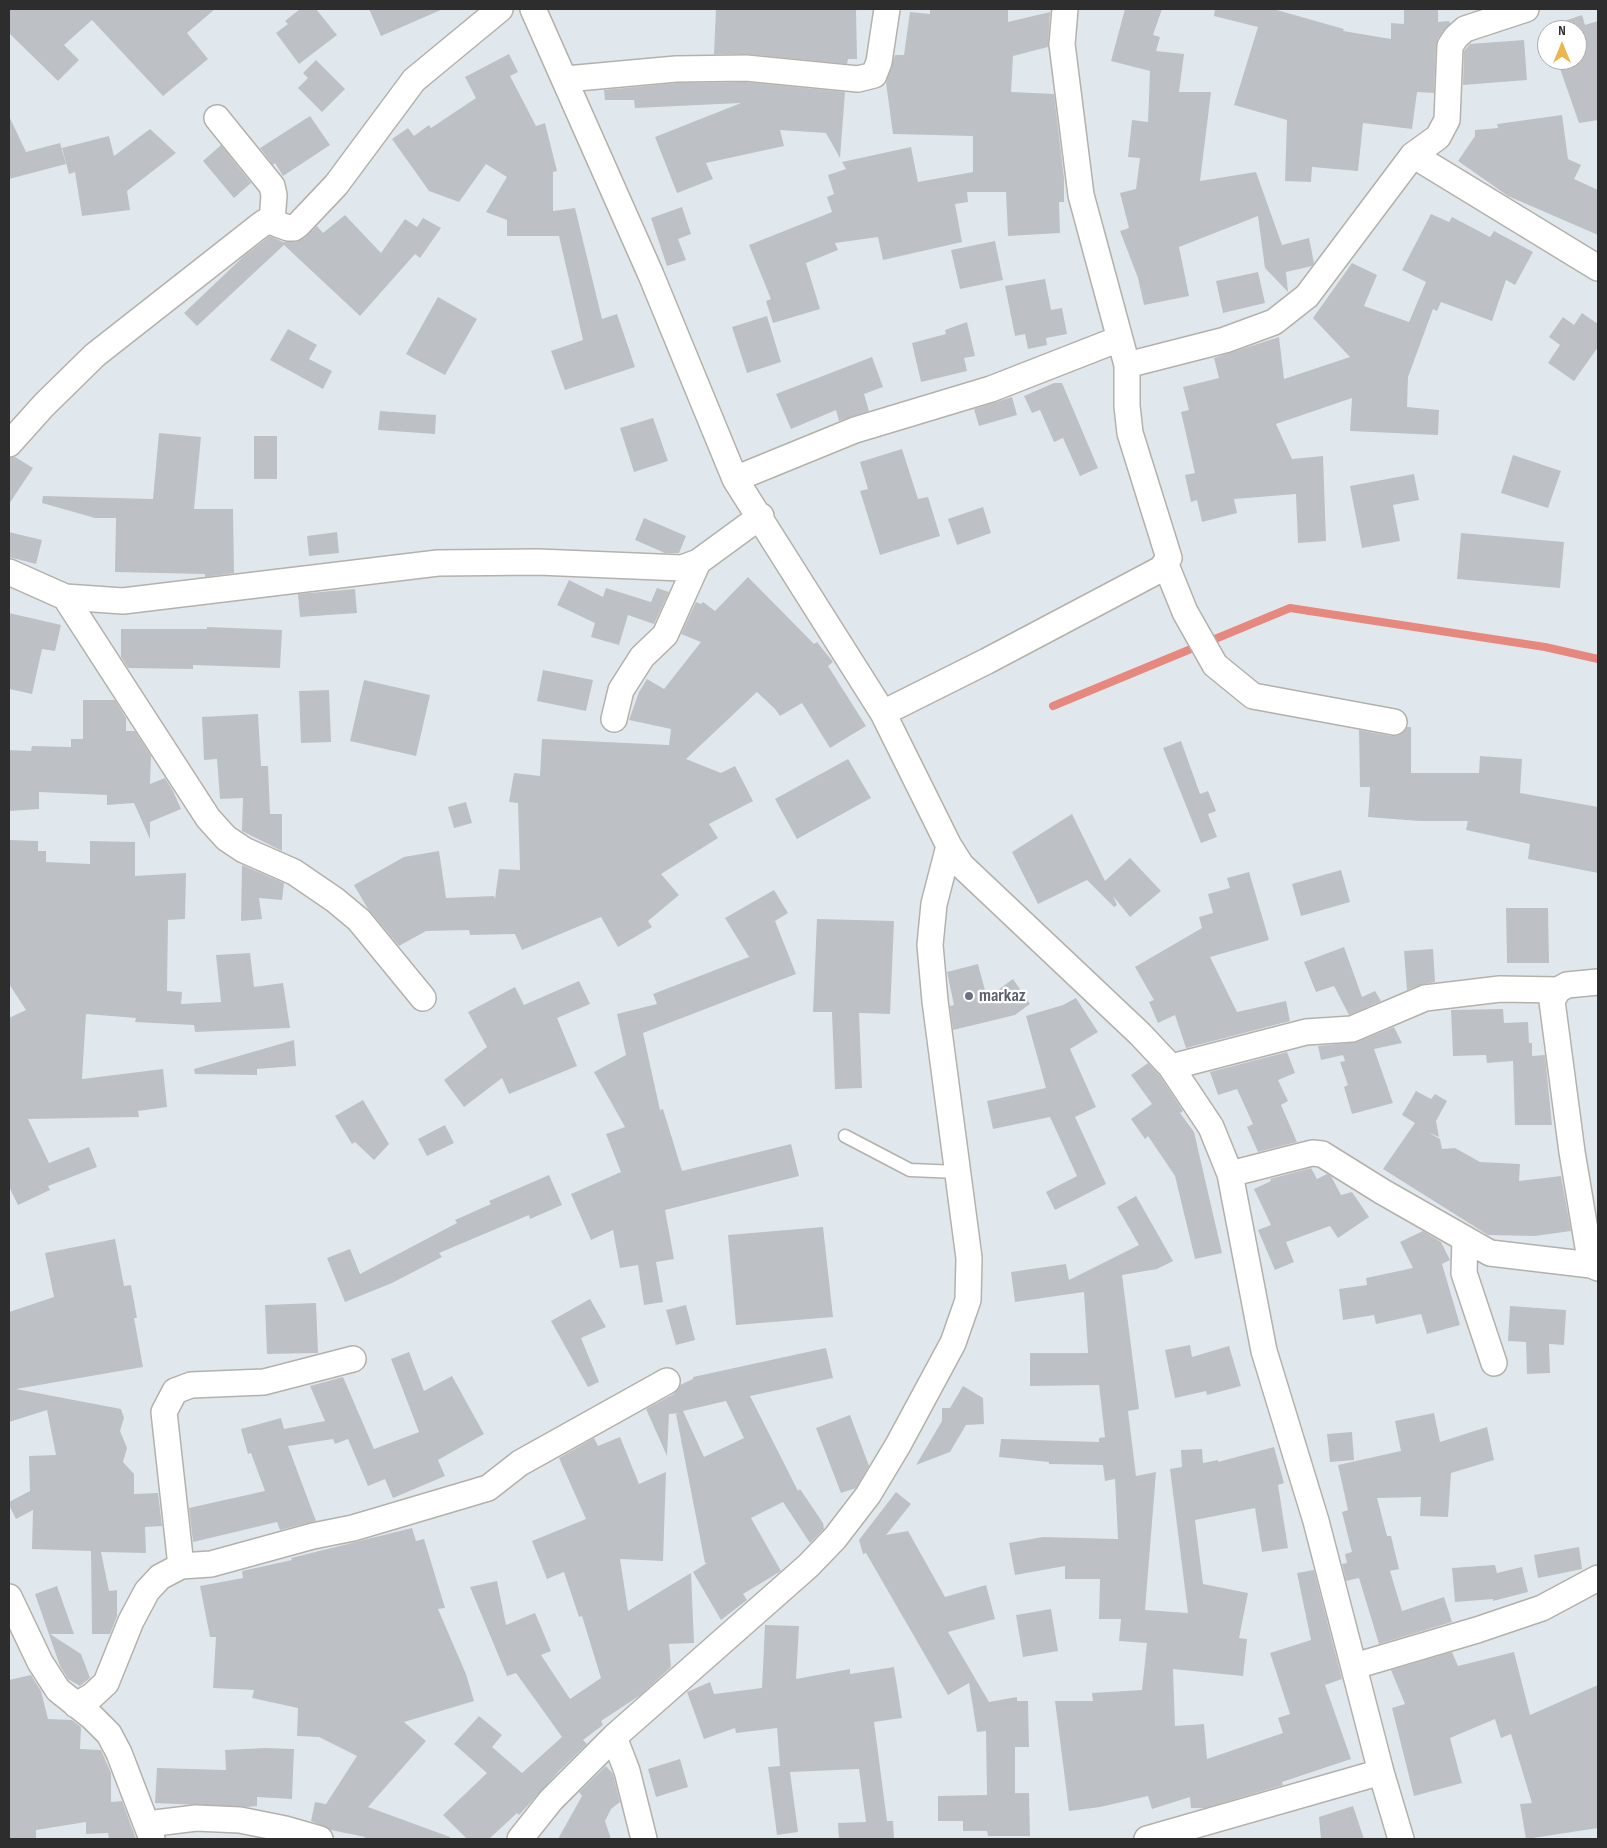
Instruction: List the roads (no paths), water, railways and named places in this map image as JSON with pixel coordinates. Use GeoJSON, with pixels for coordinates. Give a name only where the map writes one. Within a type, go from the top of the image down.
{"type":"FeatureCollection","features":[{"type":"Feature","properties":{"kind":"street"},"geometry":{"type":"LineString","coordinates":[[9,444],[44,405],[95,356],[258,227],[265,222],[272,222],[288,228],[294,228],[299,224],[336,185],[414,80],[500,9]]}},
{"type":"Feature","properties":{"kind":"street"},"geometry":{"type":"LineString","coordinates":[[533,9],[566,79],[735,479],[761,516],[883,713],[949,846],[961,865],[1140,1034],[1170,1067],[1211,1127],[1230,1174],[1264,1351],[1316,1521],[1381,1772],[1401,1839]]}},
{"type":"Feature","properties":{"kind":"street"},"geometry":{"type":"LineString","coordinates":[[566,79],[676,69],[746,68],[858,79],[874,75],[879,62],[887,9]]}},
{"type":"Feature","properties":{"kind":"street"},"geometry":{"type":"LineString","coordinates":[[1065,9],[1062,44],[1081,195],[1127,365],[1127,406],[1130,433],[1168,558],[1166,565],[1184,612],[1215,665],[1253,696],[1394,722]]}},
{"type":"Feature","properties":{"kind":"street"},"geometry":{"type":"LineString","coordinates":[[1127,365],[1225,340],[1274,322],[1307,296],[1413,155],[1438,137],[1448,120],[1450,46],[1456,38],[1466,30],[1526,9]]}},
{"type":"Feature","properties":{"kind":"street"},"geometry":{"type":"LineString","coordinates":[[217,118],[272,186],[274,195],[272,222]]}},
{"type":"Feature","properties":{"kind":"street"},"geometry":{"type":"LineString","coordinates":[[1413,155],[1598,268]]}},
{"type":"Feature","properties":{"kind":"street"},"geometry":{"type":"LineString","coordinates":[[735,479],[855,430],[991,389],[1119,339]]}},
{"type":"Feature","properties":{"kind":"street"},"geometry":{"type":"LineString","coordinates":[[9,572],[65,596],[122,601],[438,563],[538,562],[682,568],[698,562],[761,516]]}},
{"type":"Feature","properties":{"kind":"street"},"geometry":{"type":"LineString","coordinates":[[614,719],[621,690],[642,658],[665,635],[698,562]]}},
{"type":"Feature","properties":{"kind":"street"},"geometry":{"type":"LineString","coordinates":[[883,713],[987,661],[1166,565]]}},
{"type":"Feature","properties":{"kind":"street"},"geometry":{"type":"LineString","coordinates":[[65,596],[208,818],[226,838],[244,850],[294,872],[335,900],[359,920],[423,998]]}},
{"type":"Feature","properties":{"kind":"street"},"geometry":{"type":"LineString","coordinates":[[520,1839],[551,1800],[614,1737],[808,1566],[852,1518],[878,1478],[952,1343],[968,1300],[969,1258],[935,1001],[930,945],[934,904],[949,846]]}},
{"type":"Feature","properties":{"kind":"street"},"geometry":{"type":"LineString","coordinates":[[1170,1067],[1306,1032],[1352,1029],[1425,998],[1500,989],[1558,990],[1567,985],[1598,982]]}},
{"type":"Feature","properties":{"kind":"street"},"geometry":{"type":"LineString","coordinates":[[1230,1174],[1312,1153],[1322,1154],[1382,1192],[1490,1253],[1594,1266],[1572,1152],[1552,1001],[1558,990]]}},
{"type":"Feature","properties":{"kind":"street"},"geometry":{"type":"LineString","coordinates":[[1466,1239],[1464,1273],[1494,1363]]}},
{"type":"Feature","properties":{"kind":"street"},"geometry":{"type":"LineString","coordinates":[[181,1566],[164,1412],[175,1390],[191,1385],[264,1382],[353,1359]]}},
{"type":"Feature","properties":{"kind":"street"},"geometry":{"type":"LineString","coordinates":[[76,1705],[92,1696],[106,1683],[131,1621],[147,1591],[160,1577],[181,1566],[212,1564],[313,1536],[353,1528],[488,1488],[520,1463],[667,1381]]}},
{"type":"Feature","properties":{"kind":"street"},"geometry":{"type":"LineString","coordinates":[[1355,1666],[1478,1630],[1542,1608],[1597,1581]]}},
{"type":"Feature","properties":{"kind":"street"},"geometry":{"type":"LineString","coordinates":[[9,1597],[48,1676],[58,1690],[92,1716],[108,1734],[118,1753],[150,1832],[196,1818],[232,1819],[285,1829],[320,1839]]}},
{"type":"Feature","properties":{"kind":"street"},"geometry":{"type":"LineString","coordinates":[[614,1737],[628,1771],[644,1839]]}},
{"type":"Feature","properties":{"kind":"street"},"geometry":{"type":"LineString","coordinates":[[1147,1839],[1381,1772]]}},
{"type":"Feature","properties":{"kind":"lane"},"geometry":{"type":"LineString","coordinates":[[845,1136],[910,1170],[958,1172]]}},
{"type":"Feature","properties":{"kind":"waterway"},"geometry":{"type":"LineString","coordinates":[[1053,706],[1290,608],[1545,647],[1598,659]]}},
{"type":"Feature","properties":{"kind":"place","name":"markaz"},"geometry":{"type":"Point","coordinates":[969,996]}}]}
